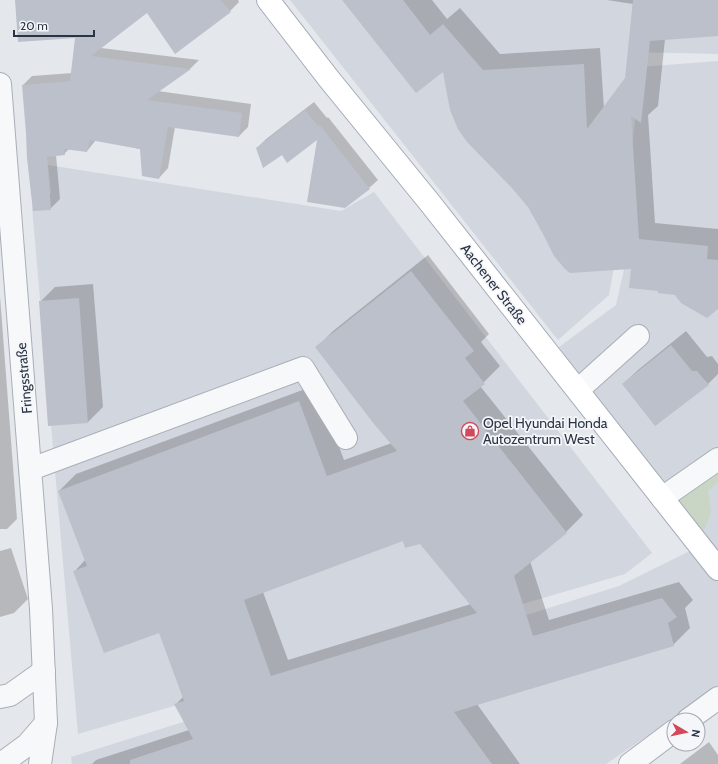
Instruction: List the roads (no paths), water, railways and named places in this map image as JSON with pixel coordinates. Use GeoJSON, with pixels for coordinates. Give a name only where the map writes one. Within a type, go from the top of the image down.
{"type":"FeatureCollection","features":[{"type":"Feature","properties":{"kind":"main road","name":"Aachener Straße"},"geometry":{"type":"LineString","coordinates":[[268,0],[329,79],[430,203],[578,390],[718,569]]}},
{"type":"Feature","properties":{"kind":"street","name":"Fringsstraße"},"geometry":{"type":"LineString","coordinates":[[0,84],[41,609],[46,724],[40,764]]}},
{"type":"Feature","properties":{"kind":"street"},"geometry":{"type":"LineString","coordinates":[[578,390],[638,336]]}},
{"type":"Feature","properties":{"kind":"street"},"geometry":{"type":"LineString","coordinates":[[31,476],[303,368],[346,438]]}},
{"type":"Feature","properties":{"kind":"street"},"geometry":{"type":"LineString","coordinates":[[662,498],[718,459]]}},
{"type":"Feature","properties":{"kind":"street"},"geometry":{"type":"LineString","coordinates":[[0,697],[10,695],[44,671]]}},
{"type":"Feature","properties":{"kind":"street"},"geometry":{"type":"LineString","coordinates":[[699,712],[718,698]]}},
{"type":"Feature","properties":{"kind":"street"},"geometry":{"type":"LineString","coordinates":[[1,764],[27,745],[46,724]]}},
{"type":"Feature","properties":{"kind":"street"},"geometry":{"type":"LineString","coordinates":[[630,764],[666,737]]}},
{"type":"Feature","properties":{"kind":"place","name":"Opel Hyundai Honda Autozentrum West"},"geometry":{"type":"Point","coordinates":[470,431]}}]}
